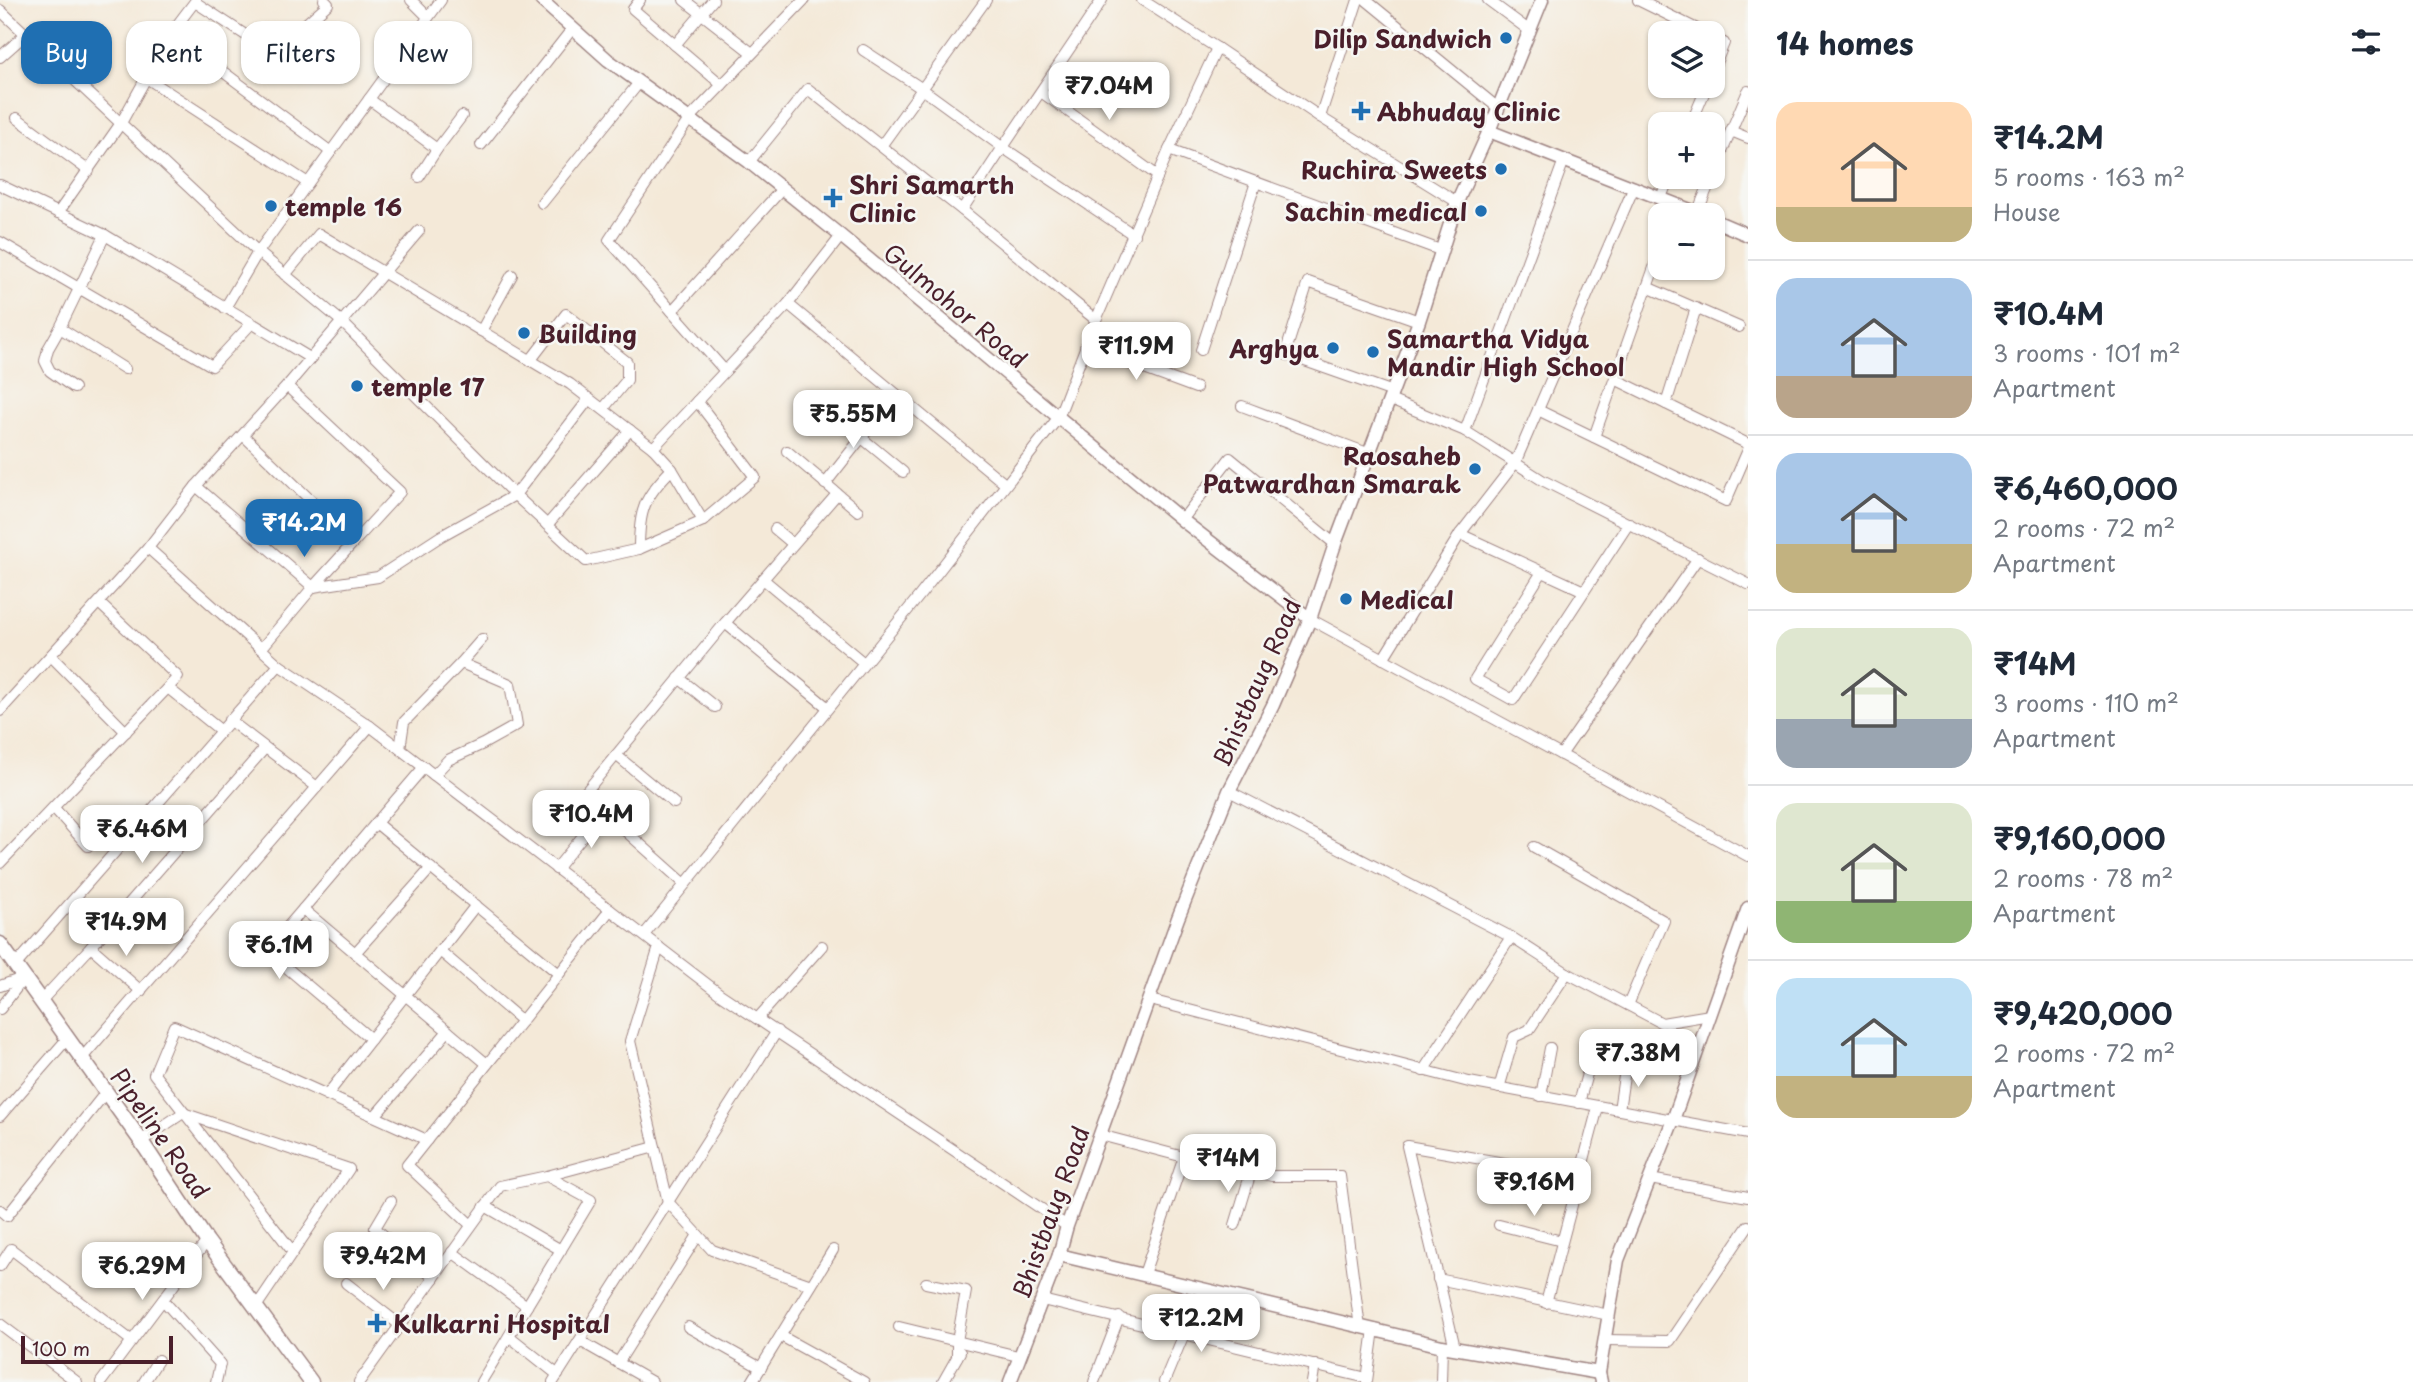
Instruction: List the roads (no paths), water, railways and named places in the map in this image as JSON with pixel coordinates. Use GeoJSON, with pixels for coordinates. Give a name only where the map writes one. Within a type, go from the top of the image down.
{"type":"FeatureCollection","features":[{"type":"Feature","properties":{"kind":"main road","name":"Pipeline Road"},"geometry":{"type":"LineString","coordinates":[[0,944],[141,1141],[208,1241],[311,1382]]}},
{"type":"Feature","properties":{"kind":"street"},"geometry":{"type":"LineString","coordinates":[[180,21],[195,1],[273,53],[328,4],[324,0]]}},
{"type":"Feature","properties":{"kind":"street"},"geometry":{"type":"LineString","coordinates":[[411,0],[428,17]]}},
{"type":"Feature","properties":{"kind":"street"},"geometry":{"type":"LineString","coordinates":[[225,308],[258,253],[440,0]]}},
{"type":"Feature","properties":{"kind":"street","name":"Gulmohor Road"},"geometry":{"type":"LineString","coordinates":[[541,0],[638,84],[749,162],[841,236],[1182,520],[1310,620]]}},
{"type":"Feature","properties":{"kind":"street"},"geometry":{"type":"LineString","coordinates":[[640,0],[633,9],[722,85]]}},
{"type":"Feature","properties":{"kind":"street"},"geometry":{"type":"LineString","coordinates":[[684,0],[752,53]]}},
{"type":"Feature","properties":{"kind":"street"},"geometry":{"type":"LineString","coordinates":[[675,45],[713,0]]}},
{"type":"Feature","properties":{"kind":"street"},"geometry":{"type":"LineString","coordinates":[[725,371],[610,240],[690,118],[804,0]]}},
{"type":"Feature","properties":{"kind":"street"},"geometry":{"type":"LineString","coordinates":[[962,210],[1102,0]]}},
{"type":"Feature","properties":{"kind":"street"},"geometry":{"type":"LineString","coordinates":[[1142,0],[1320,117],[1457,202]]}},
{"type":"Feature","properties":{"kind":"street"},"geometry":{"type":"LineString","coordinates":[[1320,117],[1358,0]]}},
{"type":"Feature","properties":{"kind":"street"},"geometry":{"type":"LineString","coordinates":[[1366,0],[1498,108]]}},
{"type":"Feature","properties":{"kind":"street"},"geometry":{"type":"LineString","coordinates":[[1488,0],[1530,31]]}},
{"type":"Feature","properties":{"kind":"street","name":"Bhistbaug Road"},"geometry":{"type":"LineString","coordinates":[[1010,1382],[1059,1255],[1067,1226],[1178,918],[1229,791],[1273,705],[1310,620],[1335,544],[1419,321],[1457,202],[1542,0]]}},
{"type":"Feature","properties":{"kind":"street"},"geometry":{"type":"LineString","coordinates":[[1639,0],[1681,21]]}},
{"type":"Feature","properties":{"kind":"street"},"geometry":{"type":"LineString","coordinates":[[881,146],[980,2]]}},
{"type":"Feature","properties":{"kind":"street"},"geometry":{"type":"LineString","coordinates":[[0,10],[21,29]]}},
{"type":"Feature","properties":{"kind":"street"},"geometry":{"type":"LineString","coordinates":[[481,145],[572,29]]}},
{"type":"Feature","properties":{"kind":"street"},"geometry":{"type":"LineString","coordinates":[[0,57],[21,38]]}},
{"type":"Feature","properties":{"kind":"street"},"geometry":{"type":"LineString","coordinates":[[643,935],[920,594],[1058,418],[1096,320],[1169,150],[1217,48]]}},
{"type":"Feature","properties":{"kind":"street"},"geometry":{"type":"LineString","coordinates":[[863,50],[1134,235]]}},
{"type":"Feature","properties":{"kind":"street"},"geometry":{"type":"LineString","coordinates":[[227,75],[331,152]]}},
{"type":"Feature","properties":{"kind":"street"},"geometry":{"type":"LineString","coordinates":[[79,84],[258,253],[341,321],[515,495],[586,561],[639,549],[703,520],[755,477],[697,401]]}},
{"type":"Feature","properties":{"kind":"street"},"geometry":{"type":"LineString","coordinates":[[58,214],[121,123],[141,84]]}},
{"type":"Feature","properties":{"kind":"street"},"geometry":{"type":"LineString","coordinates":[[156,84],[308,183]]}},
{"type":"Feature","properties":{"kind":"street"},"geometry":{"type":"LineString","coordinates":[[542,203],[638,84]]}},
{"type":"Feature","properties":{"kind":"street"},"geometry":{"type":"LineString","coordinates":[[749,162],[808,89],[1096,320]]}},
{"type":"Feature","properties":{"kind":"street"},"geometry":{"type":"LineString","coordinates":[[1725,145],[1748,91]]}},
{"type":"Feature","properties":{"kind":"street"},"geometry":{"type":"LineString","coordinates":[[1041,92],[1158,176]]}},
{"type":"Feature","properties":{"kind":"street"},"geometry":{"type":"LineString","coordinates":[[369,99],[436,149]]}},
{"type":"Feature","properties":{"kind":"street"},"geometry":{"type":"LineString","coordinates":[[419,177],[436,149],[462,116]]}},
{"type":"Feature","properties":{"kind":"street"},"geometry":{"type":"LineString","coordinates":[[17,118],[89,171]]}},
{"type":"Feature","properties":{"kind":"street"},"geometry":{"type":"LineString","coordinates":[[1489,131],[1634,187],[1667,203]]}},
{"type":"Feature","properties":{"kind":"street"},"geometry":{"type":"LineString","coordinates":[[1731,131],[1748,138]]}},
{"type":"Feature","properties":{"kind":"street"},"geometry":{"type":"LineString","coordinates":[[1169,150],[1440,250]]}},
{"type":"Feature","properties":{"kind":"street"},"geometry":{"type":"LineString","coordinates":[[1465,431],[1563,160]]}},
{"type":"Feature","properties":{"kind":"street"},"geometry":{"type":"LineString","coordinates":[[1201,350],[1256,182]]}},
{"type":"Feature","properties":{"kind":"street"},"geometry":{"type":"LineString","coordinates":[[0,185],[105,235],[310,358]]}},
{"type":"Feature","properties":{"kind":"street"},"geometry":{"type":"LineString","coordinates":[[1384,659],[1460,534],[1515,463],[1634,187]]}},
{"type":"Feature","properties":{"kind":"street"},"geometry":{"type":"LineString","coordinates":[[672,311],[782,189]]}},
{"type":"Feature","properties":{"kind":"street"},"geometry":{"type":"LineString","coordinates":[[1661,198],[1665,189]]}},
{"type":"Feature","properties":{"kind":"street"},"geometry":{"type":"LineString","coordinates":[[1725,225],[1748,235]]}},
{"type":"Feature","properties":{"kind":"street"},"geometry":{"type":"LineString","coordinates":[[0,711],[148,548],[196,486],[287,386],[419,231]]}},
{"type":"Feature","properties":{"kind":"street"},"geometry":{"type":"LineString","coordinates":[[285,275],[319,234],[570,384],[653,448],[672,470],[703,520]]}},
{"type":"Feature","properties":{"kind":"street"},"geometry":{"type":"LineString","coordinates":[[74,388],[50,371],[45,361],[48,349],[61,328],[105,235]]}},
{"type":"Feature","properties":{"kind":"street"},"geometry":{"type":"LineString","coordinates":[[653,448],[788,304],[841,236]]}},
{"type":"Feature","properties":{"kind":"street"},"geometry":{"type":"LineString","coordinates":[[0,242],[212,366],[251,324]]}},
{"type":"Feature","properties":{"kind":"street"},"geometry":{"type":"LineString","coordinates":[[481,331],[512,275]]}},
{"type":"Feature","properties":{"kind":"street"},"geometry":{"type":"LineString","coordinates":[[1594,437],[1650,280]]}},
{"type":"Feature","properties":{"kind":"street"},"geometry":{"type":"LineString","coordinates":[[1419,321],[1308,282],[1285,354],[1391,396],[1465,431],[1542,480],[1748,584]]}},
{"type":"Feature","properties":{"kind":"street"},"geometry":{"type":"LineString","coordinates":[[1647,287],[1739,327]]}},
{"type":"Feature","properties":{"kind":"street"},"geometry":{"type":"LineString","coordinates":[[788,304],[1005,484]]}},
{"type":"Feature","properties":{"kind":"street"},"geometry":{"type":"LineString","coordinates":[[1665,404],[1696,308]]}},
{"type":"Feature","properties":{"kind":"street"},"geometry":{"type":"LineString","coordinates":[[530,360],[566,314],[627,362],[627,380],[603,410]]}},
{"type":"Feature","properties":{"kind":"street"},"geometry":{"type":"LineString","coordinates":[[61,328],[125,369]]}},
{"type":"Feature","properties":{"kind":"street"},"geometry":{"type":"LineString","coordinates":[[1086,347],[1196,388]]}},
{"type":"Feature","properties":{"kind":"street"},"geometry":{"type":"LineString","coordinates":[[1615,379],[1748,444]]}},
{"type":"Feature","properties":{"kind":"street"},"geometry":{"type":"LineString","coordinates":[[261,649],[313,587],[400,492],[287,386]]}},
{"type":"Feature","properties":{"kind":"street"},"geometry":{"type":"LineString","coordinates":[[825,484],[896,394]]}},
{"type":"Feature","properties":{"kind":"street"},"geometry":{"type":"LineString","coordinates":[[196,486],[313,587],[378,577],[515,495],[589,399]]}},
{"type":"Feature","properties":{"kind":"street"},"geometry":{"type":"LineString","coordinates":[[822,405],[903,472]]}},
{"type":"Feature","properties":{"kind":"street"},"geometry":{"type":"LineString","coordinates":[[1242,405],[1370,454]]}},
{"type":"Feature","properties":{"kind":"street"},"geometry":{"type":"LineString","coordinates":[[1538,410],[1726,501],[1748,450]]}},
{"type":"Feature","properties":{"kind":"street"},"geometry":{"type":"LineString","coordinates":[[547,525],[630,430]]}},
{"type":"Feature","properties":{"kind":"street"},"geometry":{"type":"LineString","coordinates":[[243,435],[354,542]]}},
{"type":"Feature","properties":{"kind":"street"},"geometry":{"type":"LineString","coordinates":[[788,451],[858,512]]}},
{"type":"Feature","properties":{"kind":"street"},"geometry":{"type":"LineString","coordinates":[[1182,520],[1230,458],[1335,544]]}},
{"type":"Feature","properties":{"kind":"street"},"geometry":{"type":"LineString","coordinates":[[639,549],[639,526],[646,498],[672,470]]}},
{"type":"Feature","properties":{"kind":"street"},"geometry":{"type":"LineString","coordinates":[[685,884],[584,794],[725,622],[837,494]]}},
{"type":"Feature","properties":{"kind":"street"},"geometry":{"type":"LineString","coordinates":[[1542,572],[1475,679],[1513,700],[1629,523]]}},
{"type":"Feature","properties":{"kind":"street"},"geometry":{"type":"LineString","coordinates":[[775,529],[793,544]]}},
{"type":"Feature","properties":{"kind":"street"},"geometry":{"type":"LineString","coordinates":[[1460,534],[1584,592]]}},
{"type":"Feature","properties":{"kind":"street"},"geometry":{"type":"LineString","coordinates":[[148,548],[279,665],[370,726],[720,994],[1067,1226]]}},
{"type":"Feature","properties":{"kind":"street"},"geometry":{"type":"LineString","coordinates":[[1561,755],[1698,558]]}},
{"type":"Feature","properties":{"kind":"street"},"geometry":{"type":"LineString","coordinates":[[762,579],[864,663]]}},
{"type":"Feature","properties":{"kind":"street"},"geometry":{"type":"LineString","coordinates":[[0,863],[178,677],[99,603]]}},
{"type":"Feature","properties":{"kind":"street"},"geometry":{"type":"LineString","coordinates":[[1310,620],[1748,856]]}},
{"type":"Feature","properties":{"kind":"street"},"geometry":{"type":"LineString","coordinates":[[725,622],[827,707]]}},
{"type":"Feature","properties":{"kind":"street"},"geometry":{"type":"LineString","coordinates":[[400,749],[404,722],[482,639]]}},
{"type":"Feature","properties":{"kind":"street"},"geometry":{"type":"LineString","coordinates":[[51,656],[126,732]]}},
{"type":"Feature","properties":{"kind":"street"},"geometry":{"type":"LineString","coordinates":[[434,775],[448,760],[517,725],[510,684],[461,663]]}},
{"type":"Feature","properties":{"kind":"street"},"geometry":{"type":"LineString","coordinates":[[0,1009],[19,972],[220,730],[279,665]]}},
{"type":"Feature","properties":{"kind":"street"},"geometry":{"type":"LineString","coordinates":[[679,678],[715,707]]}},
{"type":"Feature","properties":{"kind":"street"},"geometry":{"type":"LineString","coordinates":[[168,688],[220,730]]}},
{"type":"Feature","properties":{"kind":"street"},"geometry":{"type":"LineString","coordinates":[[229,720],[317,787]]}},
{"type":"Feature","properties":{"kind":"street"},"geometry":{"type":"LineString","coordinates":[[82,1058],[370,726]]}},
{"type":"Feature","properties":{"kind":"street"},"geometry":{"type":"LineString","coordinates":[[40,1002],[265,748]]}},
{"type":"Feature","properties":{"kind":"street"},"geometry":{"type":"LineString","coordinates":[[616,755],[674,803]]}},
{"type":"Feature","properties":{"kind":"street"},"geometry":{"type":"LineString","coordinates":[[371,1039],[267,951],[424,767]]}},
{"type":"Feature","properties":{"kind":"street"},"geometry":{"type":"LineString","coordinates":[[1229,791],[1511,937],[1567,973],[1662,1023],[1710,1016]]}},
{"type":"Feature","properties":{"kind":"street"},"geometry":{"type":"LineString","coordinates":[[54,808],[88,846]]}},
{"type":"Feature","properties":{"kind":"street"},"geometry":{"type":"LineString","coordinates":[[556,869],[603,811]]}},
{"type":"Feature","properties":{"kind":"street"},"geometry":{"type":"LineString","coordinates":[[376,823],[559,974]]}},
{"type":"Feature","properties":{"kind":"street"},"geometry":{"type":"LineString","coordinates":[[1534,847],[1664,921],[1628,1005]]}},
{"type":"Feature","properties":{"kind":"street"},"geometry":{"type":"LineString","coordinates":[[355,953],[431,868]]}},
{"type":"Feature","properties":{"kind":"street"},"geometry":{"type":"LineString","coordinates":[[327,1095],[476,905]]}},
{"type":"Feature","properties":{"kind":"street"},"geometry":{"type":"LineString","coordinates":[[1059,1255],[1360,1328],[1600,1378],[1618,1259],[1744,932],[1748,908]]}},
{"type":"Feature","properties":{"kind":"street"},"geometry":{"type":"LineString","coordinates":[[303,909],[487,1065]]}},
{"type":"Feature","properties":{"kind":"street"},"geometry":{"type":"LineString","coordinates":[[471,1225],[407,1165],[610,910]]}},
{"type":"Feature","properties":{"kind":"street"},"geometry":{"type":"LineString","coordinates":[[1423,1070],[1511,937]]}},
{"type":"Feature","properties":{"kind":"street"},"geometry":{"type":"LineString","coordinates":[[758,1018],[822,946]]}},
{"type":"Feature","properties":{"kind":"street"},"geometry":{"type":"LineString","coordinates":[[91,947],[141,991]]}},
{"type":"Feature","properties":{"kind":"street"},"geometry":{"type":"LineString","coordinates":[[659,947],[629,1041],[668,1202],[712,1250],[811,1286]]}},
{"type":"Feature","properties":{"kind":"street"},"geometry":{"type":"LineString","coordinates":[[440,951],[522,1021]]}},
{"type":"Feature","properties":{"kind":"street"},"geometry":{"type":"LineString","coordinates":[[0,986],[19,972]]}},
{"type":"Feature","properties":{"kind":"street"},"geometry":{"type":"LineString","coordinates":[[1499,1088],[1514,1037],[1529,1030],[1567,973]]}},
{"type":"Feature","properties":{"kind":"street"},"geometry":{"type":"LineString","coordinates":[[1150,1000],[1499,1088],[1748,1134]]}},
{"type":"Feature","properties":{"kind":"street"},"geometry":{"type":"LineString","coordinates":[[293,1252],[154,1074],[174,1026],[427,1140]]}},
{"type":"Feature","properties":{"kind":"street"},"geometry":{"type":"LineString","coordinates":[[374,1116],[448,1031]]}},
{"type":"Feature","properties":{"kind":"street"},"geometry":{"type":"LineString","coordinates":[[509,1336],[555,1378],[777,1031]]}},
{"type":"Feature","properties":{"kind":"street"},"geometry":{"type":"LineString","coordinates":[[0,1116],[67,1039]]}},
{"type":"Feature","properties":{"kind":"street"},"geometry":{"type":"LineString","coordinates":[[1541,1096],[1550,1048]]}},
{"type":"Feature","properties":{"kind":"street"},"geometry":{"type":"LineString","coordinates":[[1579,1103],[1593,1052]]}},
{"type":"Feature","properties":{"kind":"street"},"geometry":{"type":"LineString","coordinates":[[1619,1110],[1626,1063]]}},
{"type":"Feature","properties":{"kind":"street"},"geometry":{"type":"LineString","coordinates":[[0,1210],[7,1216],[106,1092]]}},
{"type":"Feature","properties":{"kind":"street"},"geometry":{"type":"LineString","coordinates":[[1546,1303],[1598,1107]]}},
{"type":"Feature","properties":{"kind":"street"},"geometry":{"type":"LineString","coordinates":[[141,1141],[183,1113]]}},
{"type":"Feature","properties":{"kind":"street"},"geometry":{"type":"LineString","coordinates":[[183,1113],[349,1170],[256,1307]]}},
{"type":"Feature","properties":{"kind":"street"},"geometry":{"type":"LineString","coordinates":[[1100,1135],[1272,1176],[1340,1176],[1360,1328]]}},
{"type":"Feature","properties":{"kind":"street"},"geometry":{"type":"LineString","coordinates":[[1441,1382],[1448,1347],[1438,1279],[1407,1146],[1580,1176]]}},
{"type":"Feature","properties":{"kind":"street"},"geometry":{"type":"LineString","coordinates":[[359,1382],[500,1186],[654,1147]]}},
{"type":"Feature","properties":{"kind":"street"},"geometry":{"type":"LineString","coordinates":[[1144,1274],[1184,1157]]}},
{"type":"Feature","properties":{"kind":"street"},"geometry":{"type":"LineString","coordinates":[[1235,1224],[1251,1172]]}},
{"type":"Feature","properties":{"kind":"street"},"geometry":{"type":"LineString","coordinates":[[481,1382],[591,1200],[547,1175]]}},
{"type":"Feature","properties":{"kind":"street"},"geometry":{"type":"LineString","coordinates":[[1650,1180],[1748,1197]]}},
{"type":"Feature","properties":{"kind":"street"},"geometry":{"type":"LineString","coordinates":[[391,1201],[375,1228],[434,1278]]}},
{"type":"Feature","properties":{"kind":"street"},"geometry":{"type":"LineString","coordinates":[[485,1206],[561,1250]]}},
{"type":"Feature","properties":{"kind":"street"},"geometry":{"type":"LineString","coordinates":[[1499,1225],[1562,1241]]}},
{"type":"Feature","properties":{"kind":"street"},"geometry":{"type":"LineString","coordinates":[[1605,1340],[1671,1342],[1748,1226]]}},
{"type":"Feature","properties":{"kind":"street"},"geometry":{"type":"LineString","coordinates":[[618,1363],[698,1235]]}},
{"type":"Feature","properties":{"kind":"street"},"geometry":{"type":"LineString","coordinates":[[102,1382],[208,1241]]}},
{"type":"Feature","properties":{"kind":"street"},"geometry":{"type":"LineString","coordinates":[[0,1266],[11,1249],[132,1341]]}},
{"type":"Feature","properties":{"kind":"street"},"geometry":{"type":"LineString","coordinates":[[752,1382],[833,1250]]}},
{"type":"Feature","properties":{"kind":"street"},"geometry":{"type":"LineString","coordinates":[[452,1252],[527,1306]]}},
{"type":"Feature","properties":{"kind":"street"},"geometry":{"type":"LineString","coordinates":[[1438,1279],[1609,1315]]}},
{"type":"Feature","properties":{"kind":"street"},"geometry":{"type":"LineString","coordinates":[[346,1283],[400,1325]]}},
{"type":"Feature","properties":{"kind":"street"},"geometry":{"type":"LineString","coordinates":[[926,1283],[966,1291],[962,1342],[943,1382]]}},
{"type":"Feature","properties":{"kind":"street"},"geometry":{"type":"LineString","coordinates":[[163,1300],[220,1364],[216,1382]]}},
{"type":"Feature","properties":{"kind":"street"},"geometry":{"type":"LineString","coordinates":[[1042,1300],[1315,1365],[1367,1380],[1374,1329]]}},
{"type":"Feature","properties":{"kind":"street"},"geometry":{"type":"LineString","coordinates":[[1094,1382],[1119,1317]]}},
{"type":"Feature","properties":{"kind":"street"},"geometry":{"type":"LineString","coordinates":[[0,1324],[77,1382]]}},
{"type":"Feature","properties":{"kind":"street"},"geometry":{"type":"LineString","coordinates":[[688,1327],[761,1368]]}},
{"type":"Feature","properties":{"kind":"street"},"geometry":{"type":"LineString","coordinates":[[899,1327],[1018,1356]]}},
{"type":"Feature","properties":{"kind":"street"},"geometry":{"type":"LineString","coordinates":[[1164,1382],[1184,1334]]}},
{"type":"Feature","properties":{"kind":"street"},"geometry":{"type":"LineString","coordinates":[[781,1336],[864,1382]]}},
{"type":"Feature","properties":{"kind":"street"},"geometry":{"type":"LineString","coordinates":[[580,1341],[652,1382]]}},
{"type":"Feature","properties":{"kind":"street"},"geometry":{"type":"LineString","coordinates":[[144,1382],[159,1360]]}},
{"type":"Feature","properties":{"kind":"street"},"geometry":{"type":"LineString","coordinates":[[1312,1382],[1315,1365]]}},
{"type":"Feature","properties":{"kind":"place","name":"Dilip Sandwich"},"geometry":{"type":"Point","coordinates":[1506,38]}},
{"type":"Feature","properties":{"kind":"place","name":"Abhuday Clinic"},"geometry":{"type":"Point","coordinates":[1361,111]}},
{"type":"Feature","properties":{"kind":"place","name":"Ruchira Sweets"},"geometry":{"type":"Point","coordinates":[1501,169]}},
{"type":"Feature","properties":{"kind":"place","name":"Shri Samarth Clinic"},"geometry":{"type":"Point","coordinates":[833,198]}},
{"type":"Feature","properties":{"kind":"place","name":"temple 16"},"geometry":{"type":"Point","coordinates":[271,206]}},
{"type":"Feature","properties":{"kind":"place","name":"Sachin medical"},"geometry":{"type":"Point","coordinates":[1481,211]}},
{"type":"Feature","properties":{"kind":"place","name":"Building"},"geometry":{"type":"Point","coordinates":[524,333]}},
{"type":"Feature","properties":{"kind":"place","name":"Arghya"},"geometry":{"type":"Point","coordinates":[1333,348]}},
{"type":"Feature","properties":{"kind":"place","name":"Samartha Vidya Mandir High School"},"geometry":{"type":"Point","coordinates":[1373,352]}},
{"type":"Feature","properties":{"kind":"place","name":"temple 17"},"geometry":{"type":"Point","coordinates":[357,386]}},
{"type":"Feature","properties":{"kind":"place","name":"Raosaheb Patwardhan Smarak"},"geometry":{"type":"Point","coordinates":[1475,469]}},
{"type":"Feature","properties":{"kind":"place","name":"Medical"},"geometry":{"type":"Point","coordinates":[1346,599]}},
{"type":"Feature","properties":{"kind":"place","name":"Kulkarni Hospital"},"geometry":{"type":"Point","coordinates":[377,1323]}}]}
